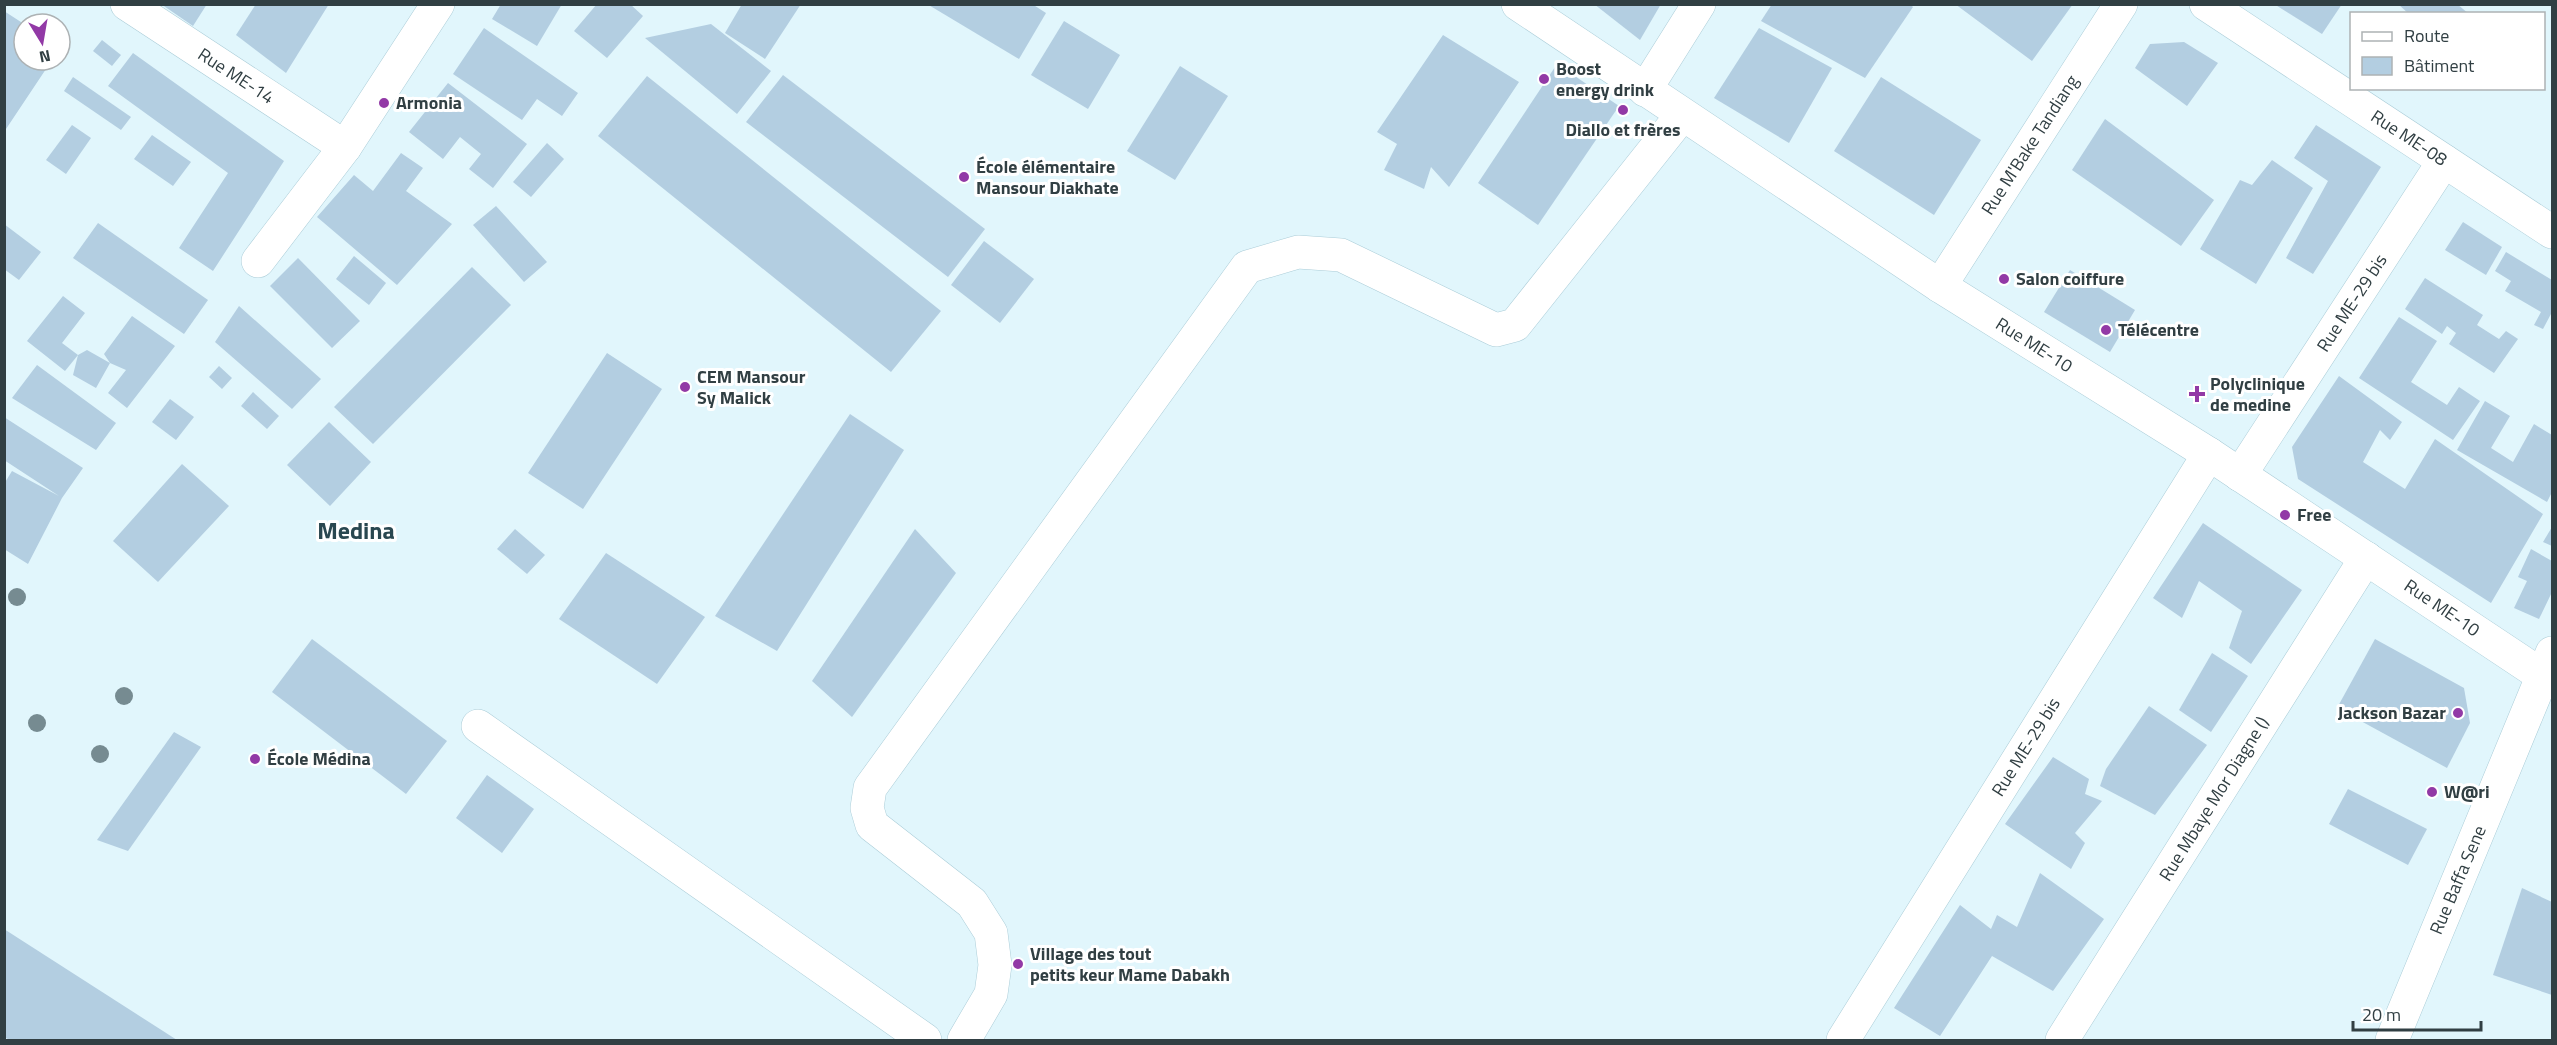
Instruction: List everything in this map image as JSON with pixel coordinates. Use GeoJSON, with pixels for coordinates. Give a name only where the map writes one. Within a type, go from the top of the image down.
{"type":"FeatureCollection","features":[{"type":"Feature","properties":{"kind":"street","name":"Rue ME-14"},"geometry":{"type":"LineString","coordinates":[[127,4],[345,147]]}},
{"type":"Feature","properties":{"kind":"street"},"geometry":{"type":"LineString","coordinates":[[258,261],[345,147],[438,4]]}},
{"type":"Feature","properties":{"kind":"street","name":"Rue ME-10"},"geometry":{"type":"LineString","coordinates":[[1518,4],[1940,286],[2209,454],[2366,558],[2549,670]]}},
{"type":"Feature","properties":{"kind":"street"},"geometry":{"type":"LineString","coordinates":[[1644,90],[1699,4]]}},
{"type":"Feature","properties":{"kind":"street","name":"Rue M'Bake Tandiang"},"geometry":{"type":"LineString","coordinates":[[1940,286],[2121,4]]}},
{"type":"Feature","properties":{"kind":"street","name":"Rue ME-08"},"geometry":{"type":"LineString","coordinates":[[2206,4],[2553,232]]}},
{"type":"Feature","properties":{"kind":"street"},"geometry":{"type":"LineString","coordinates":[[964,1041],[991,994],[995,965],[991,933],[972,903],[872,825],[867,808],[870,788],[1247,267],[1298,252],[1341,255],[1496,330],[1515,325],[1682,115]]}},
{"type":"Feature","properties":{"kind":"street","name":"Rue ME-29 bis"},"geometry":{"type":"LineString","coordinates":[[2240,475],[2444,161]]}},
{"type":"Feature","properties":{"kind":"street","name":"Rue ME-29 bis"},"geometry":{"type":"LineString","coordinates":[[1843,1041],[2209,454]]}},
{"type":"Feature","properties":{"kind":"street","name":"Rue Mbaye Mor Diagne ()"},"geometry":{"type":"LineString","coordinates":[[2062,1041],[2366,558]]}},
{"type":"Feature","properties":{"kind":"street","name":"Rue Baffa Sene"},"geometry":{"type":"LineString","coordinates":[[2392,1041],[2549,670]]}},
{"type":"Feature","properties":{"kind":"street"},"geometry":{"type":"LineString","coordinates":[[478,726],[925,1041]]}},
{"type":"Feature","properties":{"kind":"building"},"geometry":{"type":"Polygon","coordinates":[[[161,4],[207,4],[193,26],[161,4]]]}},
{"type":"Feature","properties":{"kind":"building"},"geometry":{"type":"Polygon","coordinates":[[[256,4],[329,4],[286,73],[236,35],[256,4]]]}},
{"type":"Feature","properties":{"kind":"building"},"geometry":{"type":"Polygon","coordinates":[[[501,4],[562,4],[537,46],[492,19],[501,4]]]}},
{"type":"Feature","properties":{"kind":"building"},"geometry":{"type":"Polygon","coordinates":[[[597,4],[630,4],[643,16],[607,58],[574,31],[597,4]]]}},
{"type":"Feature","properties":{"kind":"building"},"geometry":{"type":"Polygon","coordinates":[[[742,4],[801,4],[765,59],[725,33],[742,4]]]}},
{"type":"Feature","properties":{"kind":"building"},"geometry":{"type":"Polygon","coordinates":[[[927,4],[1032,4],[1046,13],[1019,59],[927,4]]]}},
{"type":"Feature","properties":{"kind":"building"},"geometry":{"type":"Polygon","coordinates":[[[1594,4],[1661,4],[1640,40],[1594,4]]]}},
{"type":"Feature","properties":{"kind":"building"},"geometry":{"type":"Polygon","coordinates":[[[1772,4],[1910,4],[1913,7],[1865,78],[1761,21],[1772,4]]]}},
{"type":"Feature","properties":{"kind":"building"},"geometry":{"type":"Polygon","coordinates":[[[1955,4],[2073,4],[2032,61],[1955,4]]]}},
{"type":"Feature","properties":{"kind":"building"},"geometry":{"type":"Polygon","coordinates":[[[2274,4],[2342,4],[2322,34],[2274,4]]]}},
{"type":"Feature","properties":{"kind":"building"},"geometry":{"type":"Polygon","coordinates":[[[2398,4],[2457,4],[2467,12],[2407,12],[2398,4]]]}},
{"type":"Feature","properties":{"kind":"building"},"geometry":{"type":"Polygon","coordinates":[[[4,11],[12,16],[12,72],[44,72],[4,132],[4,11]]]}},
{"type":"Feature","properties":{"kind":"building"},"geometry":{"type":"Polygon","coordinates":[[[1064,21],[1120,55],[1088,109],[1031,75],[1064,21]]]}},
{"type":"Feature","properties":{"kind":"building"},"geometry":{"type":"Polygon","coordinates":[[[711,24],[771,71],[737,114],[645,38],[711,24]]]}},
{"type":"Feature","properties":{"kind":"building"},"geometry":{"type":"Polygon","coordinates":[[[484,28],[578,93],[562,116],[537,99],[522,120],[453,74],[484,28]]]}},
{"type":"Feature","properties":{"kind":"building"},"geometry":{"type":"Polygon","coordinates":[[[1759,28],[1832,68],[1789,143],[1714,98],[1759,28]]]}},
{"type":"Feature","properties":{"kind":"building"},"geometry":{"type":"Polygon","coordinates":[[[1443,35],[1519,82],[1449,187],[1431,167],[1424,189],[1384,170],[1397,144],[1377,132],[1443,35]]]}},
{"type":"Feature","properties":{"kind":"building"},"geometry":{"type":"Polygon","coordinates":[[[102,40],[121,55],[112,66],[93,51],[102,40]]]}},
{"type":"Feature","properties":{"kind":"building"},"geometry":{"type":"Polygon","coordinates":[[[2184,42],[2218,63],[2187,106],[2135,68],[2150,44],[2184,42]]]}},
{"type":"Feature","properties":{"kind":"building"},"geometry":{"type":"Polygon","coordinates":[[[133,53],[284,161],[213,271],[179,248],[228,173],[108,86],[133,53]]]}},
{"type":"Feature","properties":{"kind":"building"},"geometry":{"type":"Polygon","coordinates":[[[1557,64],[1619,106],[1538,225],[1478,183],[1557,64]]]}},
{"type":"Feature","properties":{"kind":"building"},"geometry":{"type":"Polygon","coordinates":[[[1180,66],[1228,96],[1175,180],[1127,151],[1180,66]]]}},
{"type":"Feature","properties":{"kind":"building"},"geometry":{"type":"Polygon","coordinates":[[[783,75],[985,229],[948,277],[746,122],[783,75]]]}},
{"type":"Feature","properties":{"kind":"building"},"geometry":{"type":"Polygon","coordinates":[[[647,76],[941,311],[891,372],[598,136],[647,76]]]}},
{"type":"Feature","properties":{"kind":"building"},"geometry":{"type":"Polygon","coordinates":[[[73,77],[131,117],[121,130],[64,91],[73,77]]]}},
{"type":"Feature","properties":{"kind":"building"},"geometry":{"type":"Polygon","coordinates":[[[1881,77],[1981,140],[1934,215],[1834,151],[1881,77]]]}},
{"type":"Feature","properties":{"kind":"building"},"geometry":{"type":"Polygon","coordinates":[[[448,83],[527,144],[493,188],[469,169],[481,154],[460,137],[443,159],[409,132],[448,83]]]}},
{"type":"Feature","properties":{"kind":"building"},"geometry":{"type":"Polygon","coordinates":[[[2105,119],[2214,200],[2181,246],[2072,170],[2105,119]]]}},
{"type":"Feature","properties":{"kind":"building"},"geometry":{"type":"Polygon","coordinates":[[[72,125],[91,138],[66,174],[46,160],[72,125]]]}},
{"type":"Feature","properties":{"kind":"building"},"geometry":{"type":"Polygon","coordinates":[[[2316,125],[2381,167],[2313,274],[2286,258],[2328,181],[2294,158],[2316,125]]]}},
{"type":"Feature","properties":{"kind":"building"},"geometry":{"type":"Polygon","coordinates":[[[152,135],[191,162],[173,186],[134,159],[152,135]]]}},
{"type":"Feature","properties":{"kind":"building"},"geometry":{"type":"Polygon","coordinates":[[[547,143],[564,159],[531,197],[513,182],[547,143]]]}},
{"type":"Feature","properties":{"kind":"building"},"geometry":{"type":"Polygon","coordinates":[[[401,153],[423,168],[406,191],[452,224],[397,285],[317,217],[354,175],[373,191],[401,153]]]}},
{"type":"Feature","properties":{"kind":"building"},"geometry":{"type":"Polygon","coordinates":[[[2272,160],[2313,188],[2256,284],[2200,249],[2240,180],[2252,185],[2272,160]]]}},
{"type":"Feature","properties":{"kind":"building"},"geometry":{"type":"Polygon","coordinates":[[[496,206],[547,262],[524,282],[473,225],[496,206]]]}},
{"type":"Feature","properties":{"kind":"building"},"geometry":{"type":"Polygon","coordinates":[[[2463,222],[2502,247],[2486,275],[2445,250],[2463,222]]]}},
{"type":"Feature","properties":{"kind":"building"},"geometry":{"type":"Polygon","coordinates":[[[98,223],[208,300],[184,334],[73,258],[98,223]]]}},
{"type":"Feature","properties":{"kind":"building"},"geometry":{"type":"Polygon","coordinates":[[[4,224],[41,252],[19,280],[4,269],[4,224]]]}},
{"type":"Feature","properties":{"kind":"building"},"geometry":{"type":"Polygon","coordinates":[[[984,241],[1034,279],[1000,323],[951,285],[984,241]]]}},
{"type":"Feature","properties":{"kind":"building"},"geometry":{"type":"Polygon","coordinates":[[[2506,252],[2552,280],[2552,312],[2543,329],[2534,325],[2541,312],[2505,291],[2511,281],[2495,271],[2506,252]]]}},
{"type":"Feature","properties":{"kind":"building"},"geometry":{"type":"Polygon","coordinates":[[[354,256],[386,283],[369,305],[336,279],[354,256]]]}},
{"type":"Feature","properties":{"kind":"building"},"geometry":{"type":"Polygon","coordinates":[[[298,258],[360,321],[332,348],[270,286],[298,258]]]}},
{"type":"Feature","properties":{"kind":"building"},"geometry":{"type":"Polygon","coordinates":[[[472,267],[511,305],[373,444],[334,407],[472,267]]]}},
{"type":"Feature","properties":{"kind":"building"},"geometry":{"type":"Polygon","coordinates":[[[2070,270],[2135,310],[2110,352],[2044,312],[2070,270]]]}},
{"type":"Feature","properties":{"kind":"building"},"geometry":{"type":"Polygon","coordinates":[[[2425,278],[2483,315],[2477,325],[2499,339],[2506,331],[2518,339],[2494,373],[2449,344],[2456,333],[2447,326],[2442,334],[2405,309],[2425,278]]]}},
{"type":"Feature","properties":{"kind":"building"},"geometry":{"type":"Polygon","coordinates":[[[63,296],[85,313],[62,343],[78,355],[65,371],[27,341],[63,296]]]}},
{"type":"Feature","properties":{"kind":"building"},"geometry":{"type":"Polygon","coordinates":[[[239,306],[321,379],[292,409],[215,342],[239,306]]]}},
{"type":"Feature","properties":{"kind":"building"},"geometry":{"type":"Polygon","coordinates":[[[132,316],[175,346],[127,408],[108,393],[126,370],[110,363],[104,354],[132,316]]]}},
{"type":"Feature","properties":{"kind":"building"},"geometry":{"type":"Polygon","coordinates":[[[2399,317],[2437,341],[2411,382],[2447,405],[2459,387],[2480,401],[2453,440],[2359,378],[2399,317]]]}},
{"type":"Feature","properties":{"kind":"building"},"geometry":{"type":"Polygon","coordinates":[[[87,350],[110,363],[96,388],[73,375],[78,355],[87,350]]]}},
{"type":"Feature","properties":{"kind":"building"},"geometry":{"type":"Polygon","coordinates":[[[607,353],[662,389],[583,509],[528,473],[607,353]]]}},
{"type":"Feature","properties":{"kind":"building"},"geometry":{"type":"Polygon","coordinates":[[[37,365],[116,423],[96,450],[12,398],[37,365]]]}},
{"type":"Feature","properties":{"kind":"building"},"geometry":{"type":"Polygon","coordinates":[[[219,366],[232,378],[222,389],[209,377],[219,366]]]}},
{"type":"Feature","properties":{"kind":"building"},"geometry":{"type":"Polygon","coordinates":[[[2339,376],[2402,422],[2390,440],[2380,430],[2363,462],[2405,489],[2435,439],[2543,514],[2491,603],[2298,479],[2292,447],[2339,376]]]}},
{"type":"Feature","properties":{"kind":"building"},"geometry":{"type":"Polygon","coordinates":[[[253,392],[279,416],[267,429],[241,406],[253,392]]]}},
{"type":"Feature","properties":{"kind":"building"},"geometry":{"type":"Polygon","coordinates":[[[170,399],[194,417],[176,440],[152,422],[170,399]]]}},
{"type":"Feature","properties":{"kind":"building"},"geometry":{"type":"Polygon","coordinates":[[[2485,401],[2510,416],[2491,448],[2513,462],[2534,424],[2552,435],[2552,492],[2547,502],[2457,450],[2485,401]]]}},
{"type":"Feature","properties":{"kind":"building"},"geometry":{"type":"Polygon","coordinates":[[[850,414],[904,450],[777,651],[715,616],[850,414]]]}},
{"type":"Feature","properties":{"kind":"building"},"geometry":{"type":"Polygon","coordinates":[[[4,417],[83,468],[62,498],[28,564],[4,549],[4,484],[12,471],[59,496],[4,460],[4,417]]]}},
{"type":"Feature","properties":{"kind":"building"},"geometry":{"type":"Polygon","coordinates":[[[329,422],[371,462],[330,506],[287,465],[329,422]]]}},
{"type":"Feature","properties":{"kind":"building"},"geometry":{"type":"Polygon","coordinates":[[[182,464],[229,506],[158,582],[113,541],[182,464]]]}},
{"type":"Feature","properties":{"kind":"building"},"geometry":{"type":"Polygon","coordinates":[[[2203,523],[2302,590],[2251,664],[2229,648],[2242,611],[2199,581],[2182,618],[2153,598],[2203,523]]]}},
{"type":"Feature","properties":{"kind":"building"},"geometry":{"type":"Polygon","coordinates":[[[2552,527],[2552,546],[2543,542],[2552,527]]]}},
{"type":"Feature","properties":{"kind":"building"},"geometry":{"type":"Polygon","coordinates":[[[515,529],[545,555],[527,574],[497,549],[515,529]]]}},
{"type":"Feature","properties":{"kind":"building"},"geometry":{"type":"Polygon","coordinates":[[[915,529],[956,573],[852,717],[812,681],[915,529]]]}},
{"type":"Feature","properties":{"kind":"building"},"geometry":{"type":"Polygon","coordinates":[[[2531,549],[2552,561],[2552,592],[2539,619],[2514,608],[2527,581],[2518,577],[2531,549]]]}},
{"type":"Feature","properties":{"kind":"building"},"geometry":{"type":"Polygon","coordinates":[[[606,553],[705,617],[657,684],[559,619],[606,553]]]}},
{"type":"Feature","properties":{"kind":"building"},"geometry":{"type":"Polygon","coordinates":[[[312,639],[447,741],[406,794],[272,692],[312,639]]]}},
{"type":"Feature","properties":{"kind":"building"},"geometry":{"type":"Polygon","coordinates":[[[2375,639],[2464,688],[2470,723],[2447,768],[2337,708],[2375,639]]]}},
{"type":"Feature","properties":{"kind":"building"},"geometry":{"type":"Polygon","coordinates":[[[2212,653],[2248,676],[2211,732],[2179,710],[2212,653]]]}},
{"type":"Feature","properties":{"kind":"building"},"geometry":{"type":"Polygon","coordinates":[[[2149,706],[2207,745],[2155,815],[2100,786],[2106,769],[2149,706]]]}},
{"type":"Feature","properties":{"kind":"building"},"geometry":{"type":"Polygon","coordinates":[[[174,732],[201,747],[128,851],[97,840],[174,732]]]}},
{"type":"Feature","properties":{"kind":"building"},"geometry":{"type":"Polygon","coordinates":[[[2053,757],[2089,779],[2085,794],[2102,801],[2075,833],[2085,843],[2071,869],[2005,824],[2053,757]]]}},
{"type":"Feature","properties":{"kind":"building"},"geometry":{"type":"Polygon","coordinates":[[[487,775],[534,809],[502,853],[456,818],[487,775]]]}},
{"type":"Feature","properties":{"kind":"building"},"geometry":{"type":"Polygon","coordinates":[[[2348,789],[2427,829],[2408,865],[2329,824],[2348,789]]]}},
{"type":"Feature","properties":{"kind":"building"},"geometry":{"type":"Polygon","coordinates":[[[2040,873],[2104,919],[2053,991],[1992,956],[1940,1036],[1894,1008],[1960,905],[1991,929],[1997,915],[2017,927],[2040,873]]]}},
{"type":"Feature","properties":{"kind":"building"},"geometry":{"type":"Polygon","coordinates":[[[2522,888],[2552,902],[2552,995],[2493,975],[2522,888]]]}},
{"type":"Feature","properties":{"kind":"building"},"geometry":{"type":"Polygon","coordinates":[[[4,929],[177,1040],[10,1040],[4,1037],[4,929]]]}},
{"type":"Feature","properties":{"kind":"place","name":"Boost energy drink"},"geometry":{"type":"Point","coordinates":[1544,79]}},
{"type":"Feature","properties":{"kind":"place","name":"Armonia"},"geometry":{"type":"Point","coordinates":[384,103]}},
{"type":"Feature","properties":{"kind":"place","name":"Diallo et frères"},"geometry":{"type":"Point","coordinates":[1623,110]}},
{"type":"Feature","properties":{"kind":"place","name":"École élémentaire Mansour Diakhate"},"geometry":{"type":"Point","coordinates":[964,177]}},
{"type":"Feature","properties":{"kind":"place","name":"Salon coiffure"},"geometry":{"type":"Point","coordinates":[2004,279]}},
{"type":"Feature","properties":{"kind":"place","name":"Télécentre"},"geometry":{"type":"Point","coordinates":[2106,330]}},
{"type":"Feature","properties":{"kind":"place","name":"CEM Mansour Sy Malick"},"geometry":{"type":"Point","coordinates":[685,387]}},
{"type":"Feature","properties":{"kind":"place","name":"Polyclinique de medine"},"geometry":{"type":"Point","coordinates":[2197,394]}},
{"type":"Feature","properties":{"kind":"place","name":"Free"},"geometry":{"type":"Point","coordinates":[2285,515]}},
{"type":"Feature","properties":{"kind":"place","name":"Jackson Bazar"},"geometry":{"type":"Point","coordinates":[2458,713]}},
{"type":"Feature","properties":{"kind":"place","name":"École Médina"},"geometry":{"type":"Point","coordinates":[255,759]}},
{"type":"Feature","properties":{"kind":"place","name":"W@ri"},"geometry":{"type":"Point","coordinates":[2432,792]}},
{"type":"Feature","properties":{"kind":"place","name":"Village des tout petits keur Mame Dabakh"},"geometry":{"type":"Point","coordinates":[1018,964]}},
{"type":"Feature","properties":{"kind":"district","name":"Medina"},"geometry":{"type":"Point","coordinates":[356,531]}}]}
